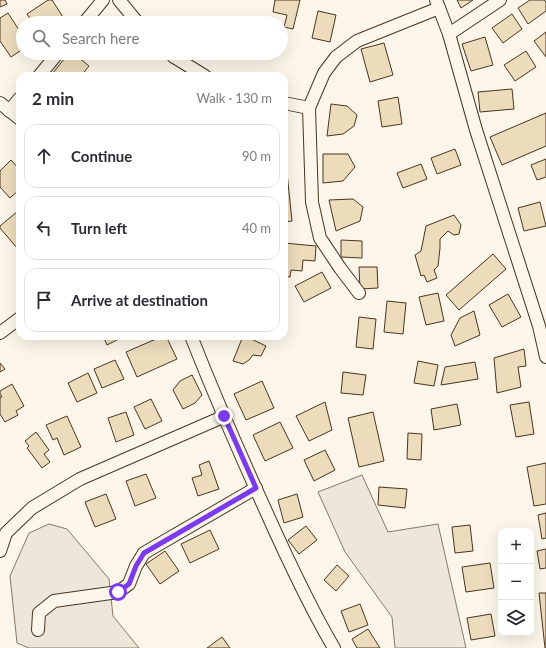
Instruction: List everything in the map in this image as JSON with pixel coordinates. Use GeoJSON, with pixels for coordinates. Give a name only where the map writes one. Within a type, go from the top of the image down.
{"type":"FeatureCollection","features":[{"type":"Feature","properties":{"kind":"street"},"geometry":{"type":"LineString","coordinates":[[90,16],[103,0]]}},
{"type":"Feature","properties":{"kind":"street"},"geometry":{"type":"LineString","coordinates":[[119,0],[132,16]]}},
{"type":"Feature","properties":{"kind":"street"},"geometry":{"type":"LineString","coordinates":[[449,34],[500,0]]}},
{"type":"Feature","properties":{"kind":"street"},"geometry":{"type":"LineString","coordinates":[[360,293],[340,268],[320,238],[312,202],[309,108],[324,73],[336,57],[357,42],[437,4],[449,34],[476,130],[539,326],[546,357]]}},
{"type":"Feature","properties":{"kind":"street"},"geometry":{"type":"LineString","coordinates":[[42,72],[52,60]]}},
{"type":"Feature","properties":{"kind":"street"},"geometry":{"type":"LineString","coordinates":[[179,60],[198,72]]}},
{"type":"Feature","properties":{"kind":"street"},"geometry":{"type":"LineString","coordinates":[[16,100],[5,107],[16,116]]}},
{"type":"Feature","properties":{"kind":"street"},"geometry":{"type":"LineString","coordinates":[[288,104],[309,108]]}},
{"type":"Feature","properties":{"kind":"street"},"geometry":{"type":"LineString","coordinates":[[0,333],[16,321]]}},
{"type":"Feature","properties":{"kind":"street"},"geometry":{"type":"LineString","coordinates":[[194,340],[224,416],[281,544],[334,648]]}},
{"type":"Feature","properties":{"kind":"street"},"geometry":{"type":"LineString","coordinates":[[0,551],[6,533],[32,508],[80,479],[224,416]]}},
{"type":"Feature","properties":{"kind":"street"},"geometry":{"type":"LineString","coordinates":[[38,630],[39,613],[54,601],[118,592],[129,584],[136,566],[144,553],[256,488]]}},
{"type":"Feature","properties":{"kind":"shaded area"},"geometry":{"type":"Polygon","coordinates":[[[362,475],[388,532],[438,524],[466,648],[395,648],[392,617],[345,552],[318,492],[362,475]]]}},
{"type":"Feature","properties":{"kind":"shaded area"},"geometry":{"type":"Polygon","coordinates":[[[49,524],[67,529],[109,579],[113,616],[139,648],[29,648],[17,643],[10,576],[29,533],[49,524]]]}},
{"type":"Feature","properties":{"kind":"building"},"geometry":{"type":"Polygon","coordinates":[[[0,0],[5,0],[7,4],[0,7],[0,0]]]}},
{"type":"Feature","properties":{"kind":"building"},"geometry":{"type":"Polygon","coordinates":[[[48,0],[52,0],[62,16],[28,16],[27,14],[48,0]]]}},
{"type":"Feature","properties":{"kind":"building"},"geometry":{"type":"Polygon","coordinates":[[[275,0],[300,0],[293,29],[288,28],[287,15],[273,12],[275,0]]]}},
{"type":"Feature","properties":{"kind":"building"},"geometry":{"type":"Polygon","coordinates":[[[457,0],[473,0],[461,8],[457,0]]]}},
{"type":"Feature","properties":{"kind":"building"},"geometry":{"type":"Polygon","coordinates":[[[530,0],[544,0],[546,2],[546,11],[528,24],[518,8],[530,0]]]}},
{"type":"Feature","properties":{"kind":"building"},"geometry":{"type":"Polygon","coordinates":[[[318,11],[336,15],[330,42],[312,38],[318,11]]]}},
{"type":"Feature","properties":{"kind":"building"},"geometry":{"type":"Polygon","coordinates":[[[8,13],[16,25],[16,54],[11,57],[0,41],[0,18],[8,13]]]}},
{"type":"Feature","properties":{"kind":"building"},"geometry":{"type":"Polygon","coordinates":[[[512,14],[522,29],[503,43],[492,28],[512,14]]]}},
{"type":"Feature","properties":{"kind":"building"},"geometry":{"type":"Polygon","coordinates":[[[546,32],[546,57],[534,41],[546,32]]]}},
{"type":"Feature","properties":{"kind":"building"},"geometry":{"type":"Polygon","coordinates":[[[485,37],[493,65],[471,71],[462,44],[485,37]]]}},
{"type":"Feature","properties":{"kind":"building"},"geometry":{"type":"Polygon","coordinates":[[[384,43],[393,75],[370,82],[361,49],[384,43]]]}},
{"type":"Feature","properties":{"kind":"building"},"geometry":{"type":"Polygon","coordinates":[[[526,51],[536,67],[515,81],[504,65],[526,51]]]}},
{"type":"Feature","properties":{"kind":"building"},"geometry":{"type":"Polygon","coordinates":[[[63,60],[82,60],[89,66],[84,72],[54,72],[63,60]]]}},
{"type":"Feature","properties":{"kind":"building"},"geometry":{"type":"Polygon","coordinates":[[[512,89],[514,109],[480,112],[478,92],[512,89]]]}},
{"type":"Feature","properties":{"kind":"building"},"geometry":{"type":"Polygon","coordinates":[[[398,97],[402,124],[382,127],[378,101],[398,97]]]}},
{"type":"Feature","properties":{"kind":"building"},"geometry":{"type":"Polygon","coordinates":[[[331,104],[347,106],[357,115],[354,126],[343,134],[327,136],[331,104]]]}},
{"type":"Feature","properties":{"kind":"building"},"geometry":{"type":"Polygon","coordinates":[[[546,113],[546,146],[502,165],[490,137],[546,113]]]}},
{"type":"Feature","properties":{"kind":"building"},"geometry":{"type":"Polygon","coordinates":[[[455,149],[461,165],[437,174],[431,158],[455,149]]]}},
{"type":"Feature","properties":{"kind":"building"},"geometry":{"type":"Polygon","coordinates":[[[323,154],[348,154],[355,167],[343,181],[323,183],[323,154]]]}},
{"type":"Feature","properties":{"kind":"building"},"geometry":{"type":"Polygon","coordinates":[[[546,159],[546,177],[537,180],[531,165],[546,159]]]}},
{"type":"Feature","properties":{"kind":"building"},"geometry":{"type":"Polygon","coordinates":[[[11,160],[16,166],[16,193],[10,198],[0,187],[0,171],[11,160]]]}},
{"type":"Feature","properties":{"kind":"building"},"geometry":{"type":"Polygon","coordinates":[[[421,164],[427,179],[403,188],[397,173],[421,164]]]}},
{"type":"Feature","properties":{"kind":"building"},"geometry":{"type":"Polygon","coordinates":[[[288,183],[292,221],[288,222],[288,183]]]}},
{"type":"Feature","properties":{"kind":"building"},"geometry":{"type":"Polygon","coordinates":[[[353,199],[363,207],[360,221],[336,231],[329,200],[353,199]]]}},
{"type":"Feature","properties":{"kind":"building"},"geometry":{"type":"Polygon","coordinates":[[[540,202],[546,226],[524,231],[518,208],[540,202]]]}},
{"type":"Feature","properties":{"kind":"building"},"geometry":{"type":"Polygon","coordinates":[[[16,213],[16,247],[0,228],[0,226],[16,213]]]}},
{"type":"Feature","properties":{"kind":"building"},"geometry":{"type":"Polygon","coordinates":[[[454,215],[461,225],[459,234],[454,235],[448,231],[440,239],[438,266],[434,270],[437,278],[427,282],[424,275],[421,276],[415,255],[421,251],[426,226],[454,215]]]}},
{"type":"Feature","properties":{"kind":"building"},"geometry":{"type":"Polygon","coordinates":[[[341,240],[362,241],[362,258],[341,257],[341,240]]]}},
{"type":"Feature","properties":{"kind":"building"},"geometry":{"type":"Polygon","coordinates":[[[288,243],[316,246],[315,261],[303,260],[302,271],[291,270],[290,277],[288,277],[288,243]]]}},
{"type":"Feature","properties":{"kind":"building"},"geometry":{"type":"Polygon","coordinates":[[[493,254],[506,269],[459,310],[446,295],[493,254]]]}},
{"type":"Feature","properties":{"kind":"building"},"geometry":{"type":"Polygon","coordinates":[[[359,267],[377,267],[378,288],[360,289],[359,267]]]}},
{"type":"Feature","properties":{"kind":"building"},"geometry":{"type":"Polygon","coordinates":[[[322,272],[331,288],[304,302],[295,286],[322,272]]]}},
{"type":"Feature","properties":{"kind":"building"},"geometry":{"type":"Polygon","coordinates":[[[438,293],[444,321],[426,325],[419,297],[438,293]]]}},
{"type":"Feature","properties":{"kind":"building"},"geometry":{"type":"Polygon","coordinates":[[[508,294],[521,317],[502,327],[489,305],[508,294]]]}},
{"type":"Feature","properties":{"kind":"building"},"geometry":{"type":"Polygon","coordinates":[[[387,301],[406,303],[403,334],[384,332],[387,301]]]}},
{"type":"Feature","properties":{"kind":"building"},"geometry":{"type":"Polygon","coordinates":[[[474,311],[480,335],[455,346],[451,335],[460,318],[474,311]]]}},
{"type":"Feature","properties":{"kind":"building"},"geometry":{"type":"Polygon","coordinates":[[[359,317],[376,319],[373,349],[356,347],[359,317]]]}},
{"type":"Feature","properties":{"kind":"building"},"geometry":{"type":"Polygon","coordinates":[[[105,340],[117,340],[107,345],[105,340]]]}},
{"type":"Feature","properties":{"kind":"building"},"geometry":{"type":"Polygon","coordinates":[[[154,340],[168,340],[177,359],[137,377],[126,352],[154,340]]]}},
{"type":"Feature","properties":{"kind":"building"},"geometry":{"type":"Polygon","coordinates":[[[241,340],[253,340],[266,346],[261,356],[253,355],[243,364],[233,361],[241,340]]]}},
{"type":"Feature","properties":{"kind":"building"},"geometry":{"type":"Polygon","coordinates":[[[524,349],[526,366],[518,367],[521,387],[497,393],[494,358],[524,349]]]}},
{"type":"Feature","properties":{"kind":"building"},"geometry":{"type":"Polygon","coordinates":[[[115,360],[124,379],[102,388],[94,369],[115,360]]]}},
{"type":"Feature","properties":{"kind":"building"},"geometry":{"type":"Polygon","coordinates":[[[418,361],[438,365],[434,386],[414,383],[418,361]]]}},
{"type":"Feature","properties":{"kind":"building"},"geometry":{"type":"Polygon","coordinates":[[[475,362],[478,379],[441,385],[445,367],[475,362]]]}},
{"type":"Feature","properties":{"kind":"building"},"geometry":{"type":"Polygon","coordinates":[[[0,363],[5,369],[0,372],[0,363]]]}},
{"type":"Feature","properties":{"kind":"building"},"geometry":{"type":"Polygon","coordinates":[[[343,372],[366,375],[363,395],[341,393],[343,372]]]}},
{"type":"Feature","properties":{"kind":"building"},"geometry":{"type":"Polygon","coordinates":[[[88,373],[97,393],[77,402],[68,383],[88,373]]]}},
{"type":"Feature","properties":{"kind":"building"},"geometry":{"type":"Polygon","coordinates":[[[192,375],[202,395],[195,403],[183,409],[173,390],[180,381],[192,375]]]}},
{"type":"Feature","properties":{"kind":"building"},"geometry":{"type":"Polygon","coordinates":[[[262,381],[274,408],[246,420],[234,394],[262,381]]]}},
{"type":"Feature","properties":{"kind":"building"},"geometry":{"type":"Polygon","coordinates":[[[12,384],[24,406],[16,411],[18,415],[5,422],[0,414],[0,397],[2,397],[0,391],[12,384]]]}},
{"type":"Feature","properties":{"kind":"building"},"geometry":{"type":"Polygon","coordinates":[[[151,399],[162,421],[145,429],[134,407],[151,399]]]}},
{"type":"Feature","properties":{"kind":"building"},"geometry":{"type":"Polygon","coordinates":[[[325,402],[332,430],[309,441],[296,416],[325,402]]]}},
{"type":"Feature","properties":{"kind":"building"},"geometry":{"type":"Polygon","coordinates":[[[529,402],[534,434],[516,437],[510,405],[529,402]]]}},
{"type":"Feature","properties":{"kind":"building"},"geometry":{"type":"Polygon","coordinates":[[[457,404],[461,425],[434,430],[431,409],[457,404]]]}},
{"type":"Feature","properties":{"kind":"building"},"geometry":{"type":"Polygon","coordinates":[[[126,412],[134,435],[116,442],[108,418],[126,412]]]}},
{"type":"Feature","properties":{"kind":"building"},"geometry":{"type":"Polygon","coordinates":[[[373,412],[384,461],[359,467],[348,418],[373,412]]]}},
{"type":"Feature","properties":{"kind":"building"},"geometry":{"type":"Polygon","coordinates":[[[67,416],[81,447],[64,455],[57,438],[53,440],[46,425],[67,416]]]}},
{"type":"Feature","properties":{"kind":"building"},"geometry":{"type":"Polygon","coordinates":[[[280,422],[293,448],[265,461],[253,435],[280,422]]]}},
{"type":"Feature","properties":{"kind":"building"},"geometry":{"type":"Polygon","coordinates":[[[36,432],[49,450],[44,454],[50,462],[42,468],[27,448],[29,446],[25,441],[36,432]]]}},
{"type":"Feature","properties":{"kind":"building"},"geometry":{"type":"Polygon","coordinates":[[[408,433],[422,434],[421,460],[407,459],[408,433]]]}},
{"type":"Feature","properties":{"kind":"building"},"geometry":{"type":"Polygon","coordinates":[[[325,450],[335,470],[314,481],[304,460],[325,450]]]}},
{"type":"Feature","properties":{"kind":"building"},"geometry":{"type":"Polygon","coordinates":[[[209,461],[219,489],[198,496],[192,478],[202,475],[199,465],[209,461]]]}},
{"type":"Feature","properties":{"kind":"building"},"geometry":{"type":"Polygon","coordinates":[[[546,463],[546,504],[534,506],[527,467],[546,463]]]}},
{"type":"Feature","properties":{"kind":"building"},"geometry":{"type":"Polygon","coordinates":[[[146,474],[156,498],[135,506],[126,481],[146,474]]]}},
{"type":"Feature","properties":{"kind":"building"},"geometry":{"type":"Polygon","coordinates":[[[379,487],[407,489],[405,508],[378,505],[379,487]]]}},
{"type":"Feature","properties":{"kind":"building"},"geometry":{"type":"Polygon","coordinates":[[[106,494],[116,519],[95,527],[85,502],[106,494]]]}},
{"type":"Feature","properties":{"kind":"building"},"geometry":{"type":"Polygon","coordinates":[[[297,494],[303,517],[284,523],[278,500],[297,494]]]}},
{"type":"Feature","properties":{"kind":"building"},"geometry":{"type":"Polygon","coordinates":[[[546,513],[546,538],[542,539],[538,515],[546,513]]]}},
{"type":"Feature","properties":{"kind":"building"},"geometry":{"type":"Polygon","coordinates":[[[470,525],[473,551],[455,553],[452,527],[470,525]]]}},
{"type":"Feature","properties":{"kind":"building"},"geometry":{"type":"Polygon","coordinates":[[[306,526],[317,540],[299,554],[288,540],[306,526]]]}},
{"type":"Feature","properties":{"kind":"building"},"geometry":{"type":"Polygon","coordinates":[[[210,530],[219,549],[190,563],[181,544],[210,530]]]}},
{"type":"Feature","properties":{"kind":"building"},"geometry":{"type":"Polygon","coordinates":[[[546,549],[546,568],[540,569],[537,551],[546,549]]]}},
{"type":"Feature","properties":{"kind":"building"},"geometry":{"type":"Polygon","coordinates":[[[165,551],[179,571],[160,584],[146,564],[165,551]]]}},
{"type":"Feature","properties":{"kind":"building"},"geometry":{"type":"Polygon","coordinates":[[[490,563],[494,588],[466,592],[462,567],[490,563]]]}},
{"type":"Feature","properties":{"kind":"building"},"geometry":{"type":"Polygon","coordinates":[[[337,565],[349,576],[336,591],[324,580],[337,565]]]}},
{"type":"Feature","properties":{"kind":"building"},"geometry":{"type":"Polygon","coordinates":[[[539,593],[546,593],[546,648],[545,648],[539,593]]]}},
{"type":"Feature","properties":{"kind":"building"},"geometry":{"type":"Polygon","coordinates":[[[360,604],[368,625],[349,632],[341,611],[360,604]]]}},
{"type":"Feature","properties":{"kind":"building"},"geometry":{"type":"Polygon","coordinates":[[[491,614],[495,636],[471,640],[467,618],[491,614]]]}},
{"type":"Feature","properties":{"kind":"building"},"geometry":{"type":"Polygon","coordinates":[[[368,629],[380,648],[357,648],[352,639],[368,629]]]}},
{"type":"Feature","properties":{"kind":"building"},"geometry":{"type":"Polygon","coordinates":[[[222,637],[230,648],[207,648],[222,637]]]}},
{"type":"Feature","properties":{"kind":"route"},"geometry":{"type":"LineString","coordinates":[[118,592],[129,584],[136,566],[144,553],[256,488],[224,416]]}}]}
